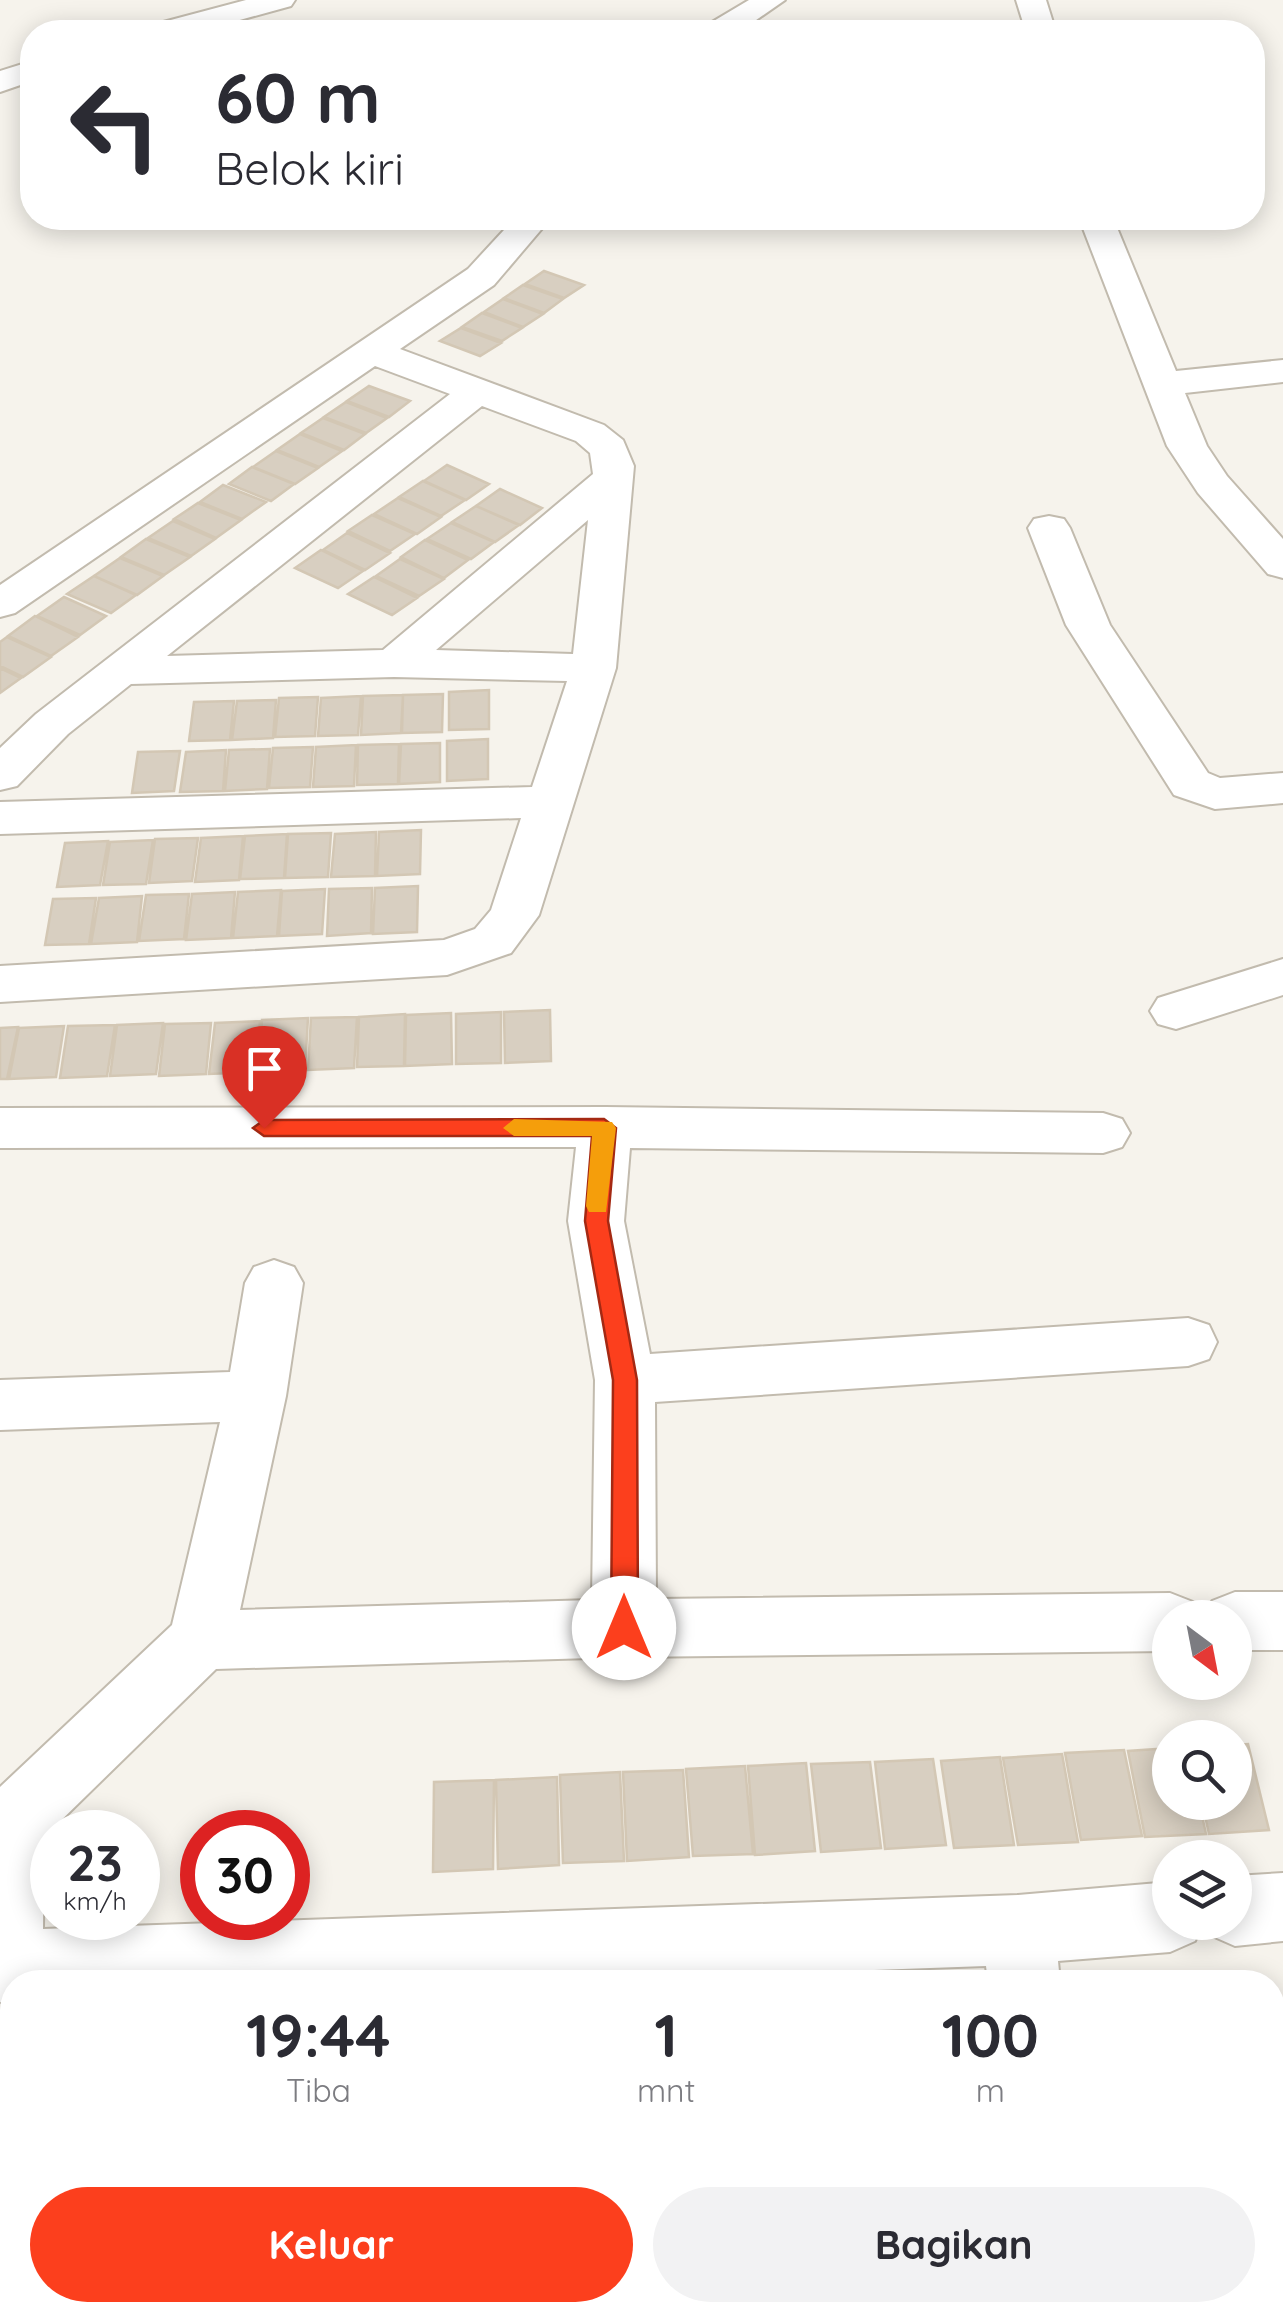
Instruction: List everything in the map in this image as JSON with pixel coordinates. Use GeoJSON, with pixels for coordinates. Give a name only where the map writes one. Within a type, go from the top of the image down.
{"type":"FeatureCollection","features":[{"type":"Feature","properties":{"kind":"street"},"geometry":{"type":"LineString","coordinates":[[207,20],[280,0]]}},
{"type":"Feature","properties":{"kind":"street"},"geometry":{"type":"LineString","coordinates":[[738,20],[770,0]]}},
{"type":"Feature","properties":{"kind":"street"},"geometry":{"type":"LineString","coordinates":[[0,604],[481,277],[523,230]]}},
{"type":"Feature","properties":{"kind":"street"},"geometry":{"type":"LineString","coordinates":[[1101,230],[1187,446],[1212,484],[1283,565]]}},
{"type":"Feature","properties":{"kind":"street"},"geometry":{"type":"LineString","coordinates":[[0,984],[447,957],[493,941],[514,915],[594,668],[614,466],[608,448],[590,433],[370,351]]}},
{"type":"Feature","properties":{"kind":"street"},"geometry":{"type":"LineString","coordinates":[[1161,384],[1283,371]]}},
{"type":"Feature","properties":{"kind":"street"},"geometry":{"type":"LineString","coordinates":[[0,775],[52,724],[475,393]]}},
{"type":"Feature","properties":{"kind":"street"},"geometry":{"type":"LineString","coordinates":[[394,663],[612,479]]}},
{"type":"Feature","properties":{"kind":"street"},"geometry":{"type":"LineString","coordinates":[[1048,528],[1088,624],[1191,784],[1215,794],[1283,788]]}},
{"type":"Feature","properties":{"kind":"street"},"geometry":{"type":"LineString","coordinates":[[122,672],[394,663],[594,668]]}},
{"type":"Feature","properties":{"kind":"street"},"geometry":{"type":"LineString","coordinates":[[0,818],[553,802]]}},
{"type":"Feature","properties":{"kind":"street"},"geometry":{"type":"LineString","coordinates":[[1176,1011],[1283,977]]}},
{"type":"Feature","properties":{"kind":"street"},"geometry":{"type":"LineString","coordinates":[[0,1128],[1104,1132]]}},
{"type":"Feature","properties":{"kind":"street"},"geometry":{"type":"LineString","coordinates":[[604,1128],[596,1221],[625,1380],[624,1628]]}},
{"type":"Feature","properties":{"kind":"street"},"geometry":{"type":"LineString","coordinates":[[274,1283],[256,1396],[201,1640],[10,1824],[3,1966],[1021,1956],[1152,1921]]}},
{"type":"Feature","properties":{"kind":"street"},"geometry":{"type":"LineString","coordinates":[[625,1380],[1188,1342]]}},
{"type":"Feature","properties":{"kind":"street"},"geometry":{"type":"LineString","coordinates":[[0,1405],[256,1396]]}},
{"type":"Feature","properties":{"kind":"street"},"geometry":{"type":"LineString","coordinates":[[1252,1621],[1283,1621]]}},
{"type":"Feature","properties":{"kind":"street"},"geometry":{"type":"LineString","coordinates":[[201,1640],[624,1628],[1152,1622]]}},
{"type":"Feature","properties":{"kind":"street"},"geometry":{"type":"LineString","coordinates":[[1252,1909],[1283,1906]]}},
{"type":"Feature","properties":{"kind":"building"},"geometry":{"type":"Polygon","coordinates":[[[544,271],[584,285],[564,298],[525,284],[544,271]]]}},
{"type":"Feature","properties":{"kind":"building"},"geometry":{"type":"Polygon","coordinates":[[[523,285],[563,299],[544,313],[504,298],[523,285]]]}},
{"type":"Feature","properties":{"kind":"building"},"geometry":{"type":"Polygon","coordinates":[[[503,299],[543,314],[523,327],[484,312],[503,299]]]}},
{"type":"Feature","properties":{"kind":"building"},"geometry":{"type":"Polygon","coordinates":[[[482,313],[522,328],[502,341],[462,327],[482,313]]]}},
{"type":"Feature","properties":{"kind":"building"},"geometry":{"type":"Polygon","coordinates":[[[461,328],[501,343],[480,356],[440,341],[461,328]]]}},
{"type":"Feature","properties":{"kind":"building"},"geometry":{"type":"Polygon","coordinates":[[[369,386],[410,401],[389,417],[347,401],[369,386]]]}},
{"type":"Feature","properties":{"kind":"building"},"geometry":{"type":"Polygon","coordinates":[[[346,402],[387,418],[366,433],[324,417],[346,402]]]}},
{"type":"Feature","properties":{"kind":"building"},"geometry":{"type":"Polygon","coordinates":[[[323,418],[365,434],[344,450],[301,433],[323,418]]]}},
{"type":"Feature","properties":{"kind":"building"},"geometry":{"type":"Polygon","coordinates":[[[300,434],[342,451],[319,467],[277,450],[300,434]]]}},
{"type":"Feature","properties":{"kind":"building"},"geometry":{"type":"Polygon","coordinates":[[[276,451],[318,468],[295,484],[253,467],[276,451]]]}},
{"type":"Feature","properties":{"kind":"building"},"geometry":{"type":"Polygon","coordinates":[[[447,465],[489,484],[466,500],[424,481],[447,465]]]}},
{"type":"Feature","properties":{"kind":"building"},"geometry":{"type":"Polygon","coordinates":[[[252,467],[294,484],[271,501],[229,484],[252,467]]]}},
{"type":"Feature","properties":{"kind":"building"},"geometry":{"type":"Polygon","coordinates":[[[423,481],[465,500],[441,516],[399,497],[423,481]]]}},
{"type":"Feature","properties":{"kind":"building"},"geometry":{"type":"Polygon","coordinates":[[[223,485],[266,502],[242,519],[200,502],[223,485]]]}},
{"type":"Feature","properties":{"kind":"building"},"geometry":{"type":"Polygon","coordinates":[[[500,489],[542,508],[520,525],[476,506],[500,489]]]}},
{"type":"Feature","properties":{"kind":"building"},"geometry":{"type":"Polygon","coordinates":[[[398,498],[441,517],[417,534],[374,514],[398,498]]]}},
{"type":"Feature","properties":{"kind":"building"},"geometry":{"type":"Polygon","coordinates":[[[198,503],[241,520],[216,538],[174,519],[198,503]]]}},
{"type":"Feature","properties":{"kind":"building"},"geometry":{"type":"Polygon","coordinates":[[[476,506],[519,525],[495,542],[452,522],[476,506]]]}},
{"type":"Feature","properties":{"kind":"building"},"geometry":{"type":"Polygon","coordinates":[[[372,515],[415,534],[390,551],[348,531],[372,515]]]}},
{"type":"Feature","properties":{"kind":"building"},"geometry":{"type":"Polygon","coordinates":[[[173,521],[215,539],[191,556],[148,538],[173,521]]]}},
{"type":"Feature","properties":{"kind":"building"},"geometry":{"type":"Polygon","coordinates":[[[451,523],[494,542],[471,559],[427,539],[451,523]]]}},
{"type":"Feature","properties":{"kind":"building"},"geometry":{"type":"Polygon","coordinates":[[[347,533],[390,553],[365,570],[323,550],[347,533]]]}},
{"type":"Feature","properties":{"kind":"building"},"geometry":{"type":"Polygon","coordinates":[[[146,539],[190,557],[164,575],[121,557],[146,539]]]}},
{"type":"Feature","properties":{"kind":"building"},"geometry":{"type":"Polygon","coordinates":[[[425,540],[468,560],[444,578],[401,557],[425,540]]]}},
{"type":"Feature","properties":{"kind":"building"},"geometry":{"type":"Polygon","coordinates":[[[321,550],[363,571],[338,588],[295,568],[321,550]]]}},
{"type":"Feature","properties":{"kind":"building"},"geometry":{"type":"Polygon","coordinates":[[[120,558],[163,576],[137,595],[94,576],[120,558]]]}},
{"type":"Feature","properties":{"kind":"building"},"geometry":{"type":"Polygon","coordinates":[[[400,559],[444,579],[419,596],[376,576],[400,559]]]}},
{"type":"Feature","properties":{"kind":"building"},"geometry":{"type":"Polygon","coordinates":[[[94,576],[136,595],[111,613],[67,594],[94,576]]]}},
{"type":"Feature","properties":{"kind":"building"},"geometry":{"type":"Polygon","coordinates":[[[374,577],[417,598],[392,615],[348,594],[374,577]]]}},
{"type":"Feature","properties":{"kind":"building"},"geometry":{"type":"Polygon","coordinates":[[[64,597],[106,616],[80,635],[37,616],[64,597]]]}},
{"type":"Feature","properties":{"kind":"building"},"geometry":{"type":"Polygon","coordinates":[[[35,616],[78,637],[51,656],[8,636],[35,616]]]}},
{"type":"Feature","properties":{"kind":"building"},"geometry":{"type":"Polygon","coordinates":[[[7,637],[51,657],[23,677],[0,666],[0,642],[7,637]]]}},
{"type":"Feature","properties":{"kind":"building"},"geometry":{"type":"Polygon","coordinates":[[[0,668],[21,678],[0,693],[0,668]]]}},
{"type":"Feature","properties":{"kind":"building"},"geometry":{"type":"Polygon","coordinates":[[[489,690],[489,729],[449,730],[449,692],[489,690]]]}},
{"type":"Feature","properties":{"kind":"building"},"geometry":{"type":"Polygon","coordinates":[[[443,694],[442,732],[402,733],[403,695],[443,694]]]}},
{"type":"Feature","properties":{"kind":"building"},"geometry":{"type":"Polygon","coordinates":[[[403,695],[401,733],[361,735],[363,696],[403,695]]]}},
{"type":"Feature","properties":{"kind":"building"},"geometry":{"type":"Polygon","coordinates":[[[361,696],[358,735],[318,736],[321,698],[361,696]]]}},
{"type":"Feature","properties":{"kind":"building"},"geometry":{"type":"Polygon","coordinates":[[[318,697],[315,736],[275,737],[279,698],[318,697]]]}},
{"type":"Feature","properties":{"kind":"building"},"geometry":{"type":"Polygon","coordinates":[[[276,700],[273,738],[232,740],[237,701],[276,700]]]}},
{"type":"Feature","properties":{"kind":"building"},"geometry":{"type":"Polygon","coordinates":[[[234,701],[230,740],[189,741],[194,702],[234,701]]]}},
{"type":"Feature","properties":{"kind":"building"},"geometry":{"type":"Polygon","coordinates":[[[488,739],[488,779],[447,781],[447,741],[488,739]]]}},
{"type":"Feature","properties":{"kind":"building"},"geometry":{"type":"Polygon","coordinates":[[[440,743],[440,782],[399,784],[401,744],[440,743]]]}},
{"type":"Feature","properties":{"kind":"building"},"geometry":{"type":"Polygon","coordinates":[[[399,744],[398,784],[357,785],[358,745],[399,744]]]}},
{"type":"Feature","properties":{"kind":"building"},"geometry":{"type":"Polygon","coordinates":[[[356,745],[354,786],[313,787],[316,747],[356,745]]]}},
{"type":"Feature","properties":{"kind":"building"},"geometry":{"type":"Polygon","coordinates":[[[313,747],[310,787],[269,788],[273,748],[313,747]]]}},
{"type":"Feature","properties":{"kind":"building"},"geometry":{"type":"Polygon","coordinates":[[[270,749],[267,789],[225,791],[229,750],[270,749]]]}},
{"type":"Feature","properties":{"kind":"building"},"geometry":{"type":"Polygon","coordinates":[[[226,750],[223,791],[180,792],[186,752],[226,750]]]}},
{"type":"Feature","properties":{"kind":"building"},"geometry":{"type":"Polygon","coordinates":[[[180,751],[174,791],[132,793],[138,752],[180,751]]]}},
{"type":"Feature","properties":{"kind":"building"},"geometry":{"type":"Polygon","coordinates":[[[421,830],[420,874],[377,876],[379,832],[421,830]]]}},
{"type":"Feature","properties":{"kind":"building"},"geometry":{"type":"Polygon","coordinates":[[[376,832],[375,876],[331,877],[335,834],[376,832]]]}},
{"type":"Feature","properties":{"kind":"building"},"geometry":{"type":"Polygon","coordinates":[[[331,833],[328,877],[285,878],[288,834],[331,833]]]}},
{"type":"Feature","properties":{"kind":"building"},"geometry":{"type":"Polygon","coordinates":[[[287,834],[284,878],[240,879],[245,836],[287,834]]]}},
{"type":"Feature","properties":{"kind":"building"},"geometry":{"type":"Polygon","coordinates":[[[243,836],[239,880],[195,882],[201,838],[243,836]]]}},
{"type":"Feature","properties":{"kind":"building"},"geometry":{"type":"Polygon","coordinates":[[[198,838],[192,881],[149,883],[155,839],[198,838]]]}},
{"type":"Feature","properties":{"kind":"building"},"geometry":{"type":"Polygon","coordinates":[[[153,840],[146,884],[103,885],[110,842],[153,840]]]}},
{"type":"Feature","properties":{"kind":"building"},"geometry":{"type":"Polygon","coordinates":[[[108,841],[100,885],[57,887],[65,843],[108,841]]]}},
{"type":"Feature","properties":{"kind":"building"},"geometry":{"type":"Polygon","coordinates":[[[418,886],[417,932],[373,934],[375,888],[418,886]]]}},
{"type":"Feature","properties":{"kind":"building"},"geometry":{"type":"Polygon","coordinates":[[[372,888],[371,933],[327,936],[329,889],[372,888]]]}},
{"type":"Feature","properties":{"kind":"building"},"geometry":{"type":"Polygon","coordinates":[[[325,889],[322,934],[279,936],[282,891],[325,889]]]}},
{"type":"Feature","properties":{"kind":"building"},"geometry":{"type":"Polygon","coordinates":[[[281,890],[277,936],[233,938],[238,892],[281,890]]]}},
{"type":"Feature","properties":{"kind":"building"},"geometry":{"type":"Polygon","coordinates":[[[235,892],[231,938],[186,940],[192,894],[235,892]]]}},
{"type":"Feature","properties":{"kind":"building"},"geometry":{"type":"Polygon","coordinates":[[[189,894],[184,939],[139,941],[146,895],[189,894]]]}},
{"type":"Feature","properties":{"kind":"building"},"geometry":{"type":"Polygon","coordinates":[[[142,896],[137,942],[91,944],[99,898],[142,896]]]}},
{"type":"Feature","properties":{"kind":"building"},"geometry":{"type":"Polygon","coordinates":[[[96,898],[89,944],[45,945],[53,899],[96,898]]]}},
{"type":"Feature","properties":{"kind":"building"},"geometry":{"type":"Polygon","coordinates":[[[550,1010],[551,1061],[505,1063],[504,1012],[550,1010]]]}},
{"type":"Feature","properties":{"kind":"building"},"geometry":{"type":"Polygon","coordinates":[[[501,1012],[501,1063],[456,1064],[456,1014],[501,1012]]]}},
{"type":"Feature","properties":{"kind":"building"},"geometry":{"type":"Polygon","coordinates":[[[451,1013],[452,1064],[405,1066],[406,1015],[451,1013]]]}},
{"type":"Feature","properties":{"kind":"building"},"geometry":{"type":"Polygon","coordinates":[[[405,1014],[404,1066],[357,1067],[359,1017],[405,1014]]]}},
{"type":"Feature","properties":{"kind":"building"},"geometry":{"type":"Polygon","coordinates":[[[357,1017],[354,1068],[308,1070],[311,1018],[357,1017]]]}},
{"type":"Feature","properties":{"kind":"building"},"geometry":{"type":"Polygon","coordinates":[[[308,1018],[305,1070],[258,1071],[262,1020],[308,1018]]]}},
{"type":"Feature","properties":{"kind":"building"},"geometry":{"type":"Polygon","coordinates":[[[260,1021],[256,1072],[209,1074],[215,1023],[260,1021]]]}},
{"type":"Feature","properties":{"kind":"building"},"geometry":{"type":"Polygon","coordinates":[[[163,1023],[156,1074],[110,1076],[117,1025],[163,1023]]]}},
{"type":"Feature","properties":{"kind":"building"},"geometry":{"type":"Polygon","coordinates":[[[211,1023],[206,1074],[159,1076],[165,1024],[211,1023]]]}},
{"type":"Feature","properties":{"kind":"building"},"geometry":{"type":"Polygon","coordinates":[[[115,1025],[107,1076],[60,1078],[68,1026],[115,1025]]]}},
{"type":"Feature","properties":{"kind":"building"},"geometry":{"type":"Polygon","coordinates":[[[64,1026],[56,1077],[9,1079],[19,1028],[64,1026]]]}},
{"type":"Feature","properties":{"kind":"building"},"geometry":{"type":"Polygon","coordinates":[[[18,1027],[7,1079],[0,1079],[0,1028],[18,1027]]]}},
{"type":"Feature","properties":{"kind":"building"},"geometry":{"type":"Polygon","coordinates":[[[1152,1749],[1152,1820],[1203,1820],[1206,1834],[1145,1837],[1128,1751],[1152,1749]]]}},
{"type":"Feature","properties":{"kind":"building"},"geometry":{"type":"Polygon","coordinates":[[[1124,1750],[1142,1836],[1081,1840],[1065,1753],[1124,1750]]]}},
{"type":"Feature","properties":{"kind":"building"},"geometry":{"type":"Polygon","coordinates":[[[1062,1754],[1078,1842],[1018,1845],[1003,1758],[1062,1754]]]}},
{"type":"Feature","properties":{"kind":"building"},"geometry":{"type":"Polygon","coordinates":[[[1000,1757],[1014,1845],[954,1848],[941,1761],[1000,1757]]]}},
{"type":"Feature","properties":{"kind":"building"},"geometry":{"type":"Polygon","coordinates":[[[933,1759],[946,1845],[885,1849],[875,1762],[933,1759]]]}},
{"type":"Feature","properties":{"kind":"building"},"geometry":{"type":"Polygon","coordinates":[[[1252,1760],[1269,1830],[1209,1834],[1206,1820],[1252,1820],[1252,1760]]]}},
{"type":"Feature","properties":{"kind":"building"},"geometry":{"type":"Polygon","coordinates":[[[870,1762],[881,1848],[821,1852],[811,1764],[870,1762]]]}},
{"type":"Feature","properties":{"kind":"building"},"geometry":{"type":"Polygon","coordinates":[[[806,1763],[815,1851],[755,1855],[748,1766],[806,1763]]]}},
{"type":"Feature","properties":{"kind":"building"},"geometry":{"type":"Polygon","coordinates":[[[745,1766],[753,1854],[693,1856],[686,1769],[745,1766]]]}},
{"type":"Feature","properties":{"kind":"building"},"geometry":{"type":"Polygon","coordinates":[[[683,1770],[689,1857],[627,1861],[623,1772],[683,1770]]]}},
{"type":"Feature","properties":{"kind":"building"},"geometry":{"type":"Polygon","coordinates":[[[620,1772],[624,1861],[563,1863],[560,1775],[620,1772]]]}},
{"type":"Feature","properties":{"kind":"building"},"geometry":{"type":"Polygon","coordinates":[[[557,1777],[559,1865],[498,1869],[496,1780],[557,1777]]]}},
{"type":"Feature","properties":{"kind":"building"},"geometry":{"type":"Polygon","coordinates":[[[494,1780],[493,1869],[433,1872],[434,1782],[494,1780]]]}},
{"type":"Feature","properties":{"kind":"slow traffic"},"geometry":{"type":"LineString","coordinates":[[514,1128],[604,1128],[598,1206]]}},
{"type":"Feature","properties":{"kind":"route"},"geometry":{"type":"LineString","coordinates":[[264,1128],[604,1128],[596,1221],[625,1380],[624,1628]]}}]}
